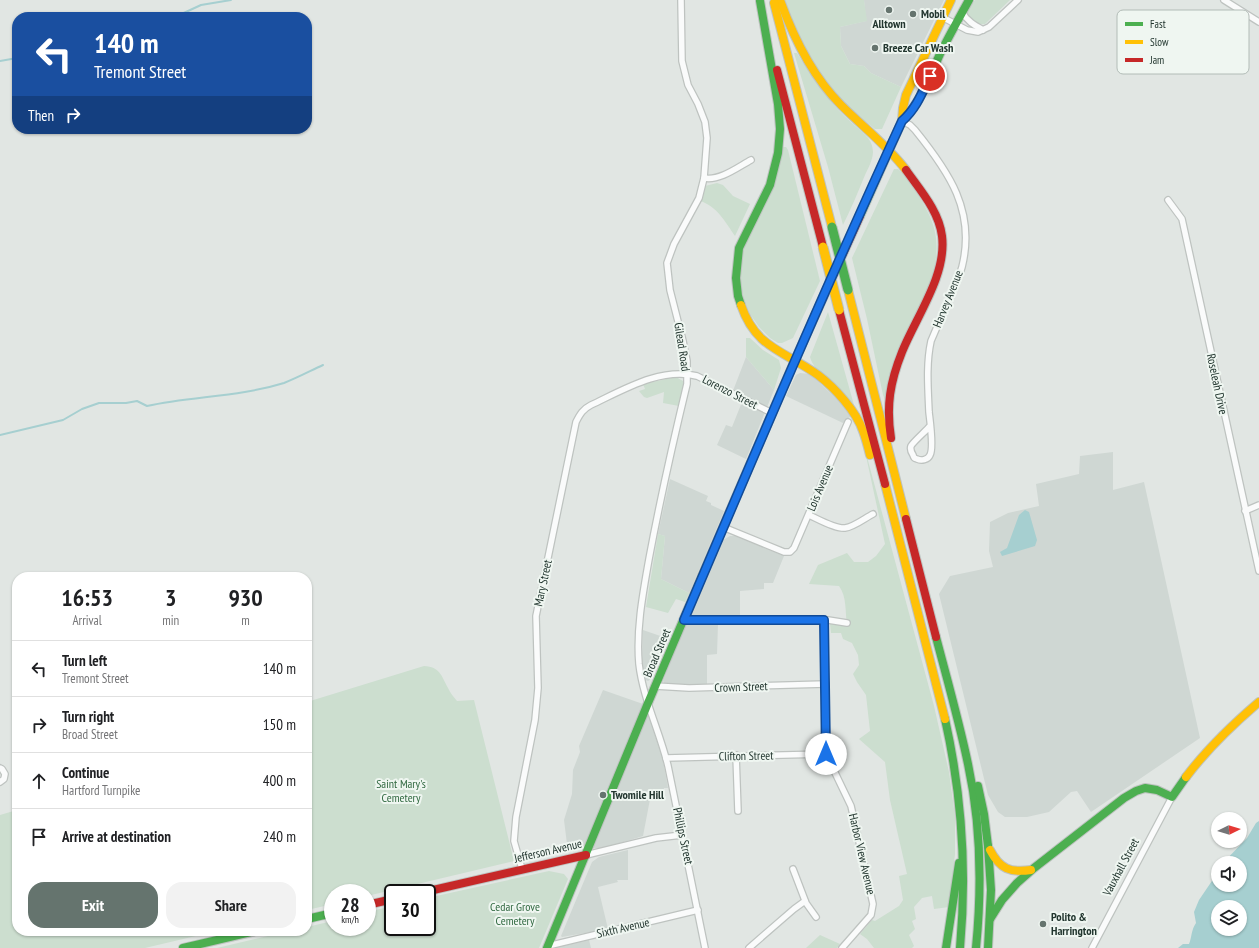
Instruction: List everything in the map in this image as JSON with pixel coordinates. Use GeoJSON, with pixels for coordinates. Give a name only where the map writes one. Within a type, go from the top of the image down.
{"type":"FeatureCollection","features":[{"type":"Feature","properties":{"kind":"main road"},"geometry":{"type":"LineString","coordinates":[[759,0],[950,744],[959,795],[963,840],[964,888],[960,948]]}},
{"type":"Feature","properties":{"kind":"main road"},"geometry":{"type":"LineString","coordinates":[[759,0],[778,104],[780,129],[776,166],[770,185],[739,248],[736,278],[738,296],[745,317],[750,326],[766,344],[818,375],[846,401],[863,430],[873,464],[887,494]]}},
{"type":"Feature","properties":{"kind":"main road"},"geometry":{"type":"LineString","coordinates":[[774,0],[968,760],[976,811],[980,867],[979,913],[976,948]]}},
{"type":"Feature","properties":{"kind":"main road"},"geometry":{"type":"LineString","coordinates":[[780,0],[789,28],[804,57],[825,88],[845,110],[889,149],[908,172],[934,212],[942,237],[942,252],[935,281],[893,375],[888,414],[890,433],[895,454],[896,482]]}},
{"type":"Feature","properties":{"kind":"main road"},"geometry":{"type":"LineString","coordinates":[[902,121],[902,111],[906,98],[928,47],[951,0]]}},
{"type":"Feature","properties":{"kind":"main road"},"geometry":{"type":"LineString","coordinates":[[902,121],[920,98],[940,53],[969,0]]}},
{"type":"Feature","properties":{"kind":"main road","name":"Broad Street"},"geometry":{"type":"LineString","coordinates":[[548,947],[655,686],[794,360],[902,121]]}},
{"type":"Feature","properties":{"kind":"main road","name":"Vauxhall Street"},"geometry":{"type":"LineString","coordinates":[[1172,797],[1209,747],[1228,728],[1259,702]]}},
{"type":"Feature","properties":{"kind":"main road"},"geometry":{"type":"LineString","coordinates":[[968,760],[980,796],[988,846],[991,890],[988,948]]}},
{"type":"Feature","properties":{"kind":"main road"},"geometry":{"type":"LineString","coordinates":[[990,919],[999,903],[1009,891],[1031,870],[1137,790],[1142,788],[1150,788],[1172,797]]}},
{"type":"Feature","properties":{"kind":"main road"},"geometry":{"type":"LineString","coordinates":[[946,948],[963,840]]}},
{"type":"Feature","properties":{"kind":"main road"},"geometry":{"type":"LineString","coordinates":[[988,846],[993,856],[1003,867],[1016,872],[1031,870]]}},
{"type":"Feature","properties":{"kind":"main road","name":"Jefferson Avenue"},"geometry":{"type":"LineString","coordinates":[[436,889],[586,855]]}},
{"type":"Feature","properties":{"kind":"main road"},"geometry":{"type":"LineString","coordinates":[[312,918],[324,915]]}},
{"type":"Feature","properties":{"kind":"main road"},"geometry":{"type":"LineString","coordinates":[[183,948],[235,936]]}},
{"type":"Feature","properties":{"kind":"street","name":"Gilead Road"},"geometry":{"type":"LineString","coordinates":[[648,703],[639,666],[639,630],[656,523],[687,384],[687,361],[670,290],[667,263],[674,244],[699,198],[704,178],[707,138],[705,122],[688,85],[682,61],[681,0]]}},
{"type":"Feature","properties":{"kind":"street"},"geometry":{"type":"LineString","coordinates":[[942,17],[967,30],[978,32],[988,27],[1018,0]]}},
{"type":"Feature","properties":{"kind":"street"},"geometry":{"type":"LineString","coordinates":[[1224,0],[1240,10]]}},
{"type":"Feature","properties":{"kind":"street"},"geometry":{"type":"LineString","coordinates":[[962,12],[974,25],[983,30]]}},
{"type":"Feature","properties":{"kind":"street"},"geometry":{"type":"LineString","coordinates":[[1249,16],[1259,22]]}},
{"type":"Feature","properties":{"kind":"street","name":"Harvey Avenue"},"geometry":{"type":"LineString","coordinates":[[902,121],[910,125],[915,130],[948,176],[958,197],[963,212],[965,225],[966,241],[962,267],[931,341],[929,350],[928,388],[930,426],[931,454],[924,460],[918,459],[914,457],[911,452],[911,445],[930,426]]}},
{"type":"Feature","properties":{"kind":"street"},"geometry":{"type":"LineString","coordinates":[[704,178],[716,178],[751,160]]}},
{"type":"Feature","properties":{"kind":"street","name":"Roseleah Drive"},"geometry":{"type":"LineString","coordinates":[[1168,200],[1182,219],[1259,571]]}},
{"type":"Feature","properties":{"kind":"street","name":"Lorenzo Street"},"geometry":{"type":"LineString","coordinates":[[687,373],[697,376],[772,413]]}},
{"type":"Feature","properties":{"kind":"street","name":"Mary Street"},"geometry":{"type":"LineString","coordinates":[[522,869],[514,841],[516,817],[534,720],[538,688],[536,616],[576,422],[584,409],[639,383],[675,374],[687,373]]}},
{"type":"Feature","properties":{"kind":"street","name":"Lois Avenue"},"geometry":{"type":"LineString","coordinates":[[723,527],[784,552],[790,552],[794,548],[809,515],[848,422]]}},
{"type":"Feature","properties":{"kind":"street"},"geometry":{"type":"LineString","coordinates":[[1245,511],[1259,505]]}},
{"type":"Feature","properties":{"kind":"street"},"geometry":{"type":"LineString","coordinates":[[809,515],[839,528],[845,528],[873,514]]}},
{"type":"Feature","properties":{"kind":"street"},"geometry":{"type":"LineString","coordinates":[[684,620],[824,620],[848,623]]}},
{"type":"Feature","properties":{"kind":"street"},"geometry":{"type":"LineString","coordinates":[[824,620],[826,754]]}},
{"type":"Feature","properties":{"kind":"street","name":"Crown Street"},"geometry":{"type":"LineString","coordinates":[[655,686],[689,688],[826,684]]}},
{"type":"Feature","properties":{"kind":"street","name":"Phillips Street"},"geometry":{"type":"LineString","coordinates":[[648,703],[666,758],[705,948]]}},
{"type":"Feature","properties":{"kind":"street","name":"Clifton Street"},"geometry":{"type":"LineString","coordinates":[[666,758],[736,755],[826,754]]}},
{"type":"Feature","properties":{"kind":"street","name":"Harbor View Avenue"},"geometry":{"type":"LineString","coordinates":[[826,754],[851,806],[873,904],[871,915],[842,948]]}},
{"type":"Feature","properties":{"kind":"street"},"geometry":{"type":"LineString","coordinates":[[736,755],[738,811]]}},
{"type":"Feature","properties":{"kind":"street"},"geometry":{"type":"LineString","coordinates":[[0,768],[5,774],[4,779],[0,782]]}},
{"type":"Feature","properties":{"kind":"street","name":"Vauxhall Street"},"geometry":{"type":"LineString","coordinates":[[1092,948],[1172,797]]}},
{"type":"Feature","properties":{"kind":"street","name":"Jefferson Avenue"},"geometry":{"type":"LineString","coordinates":[[586,855],[650,840],[682,835]]}},
{"type":"Feature","properties":{"kind":"street"},"geometry":{"type":"LineString","coordinates":[[793,869],[805,901],[816,917]]}},
{"type":"Feature","properties":{"kind":"street"},"geometry":{"type":"LineString","coordinates":[[750,948],[805,901]]}},
{"type":"Feature","properties":{"kind":"street","name":"Sixth Avenue"},"geometry":{"type":"LineString","coordinates":[[548,947],[698,910]]}},
{"type":"Feature","properties":{"kind":"shaded area"},"geometry":{"type":"Polygon","coordinates":[[[864,0],[944,0],[901,87],[871,73],[864,66],[850,64],[841,46],[840,27],[866,21],[864,0]]]}},
{"type":"Feature","properties":{"kind":"shaded area"},"geometry":{"type":"Polygon","coordinates":[[[746,357],[774,390],[746,459],[717,445],[726,425],[732,427],[742,402],[731,396],[746,357]]]}},
{"type":"Feature","properties":{"kind":"shaded area"},"geometry":{"type":"Polygon","coordinates":[[[800,373],[810,374],[843,405],[851,416],[843,423],[786,396],[796,375],[800,373]]]}},
{"type":"Feature","properties":{"kind":"shaded area"},"geometry":{"type":"Polygon","coordinates":[[[1113,452],[1113,490],[1144,482],[1200,738],[1091,812],[1077,791],[1071,792],[1049,812],[1027,817],[1005,817],[998,812],[988,795],[939,594],[950,576],[993,567],[989,551],[990,522],[1008,513],[1039,506],[1036,484],[1079,474],[1080,456],[1113,452]]]}},
{"type":"Feature","properties":{"kind":"shaded area"},"geometry":{"type":"Polygon","coordinates":[[[670,479],[708,496],[706,501],[724,511],[689,593],[661,579],[665,536],[658,534],[670,479]]]}},
{"type":"Feature","properties":{"kind":"shaded area"},"geometry":{"type":"Polygon","coordinates":[[[730,536],[735,536],[784,556],[773,583],[764,583],[764,589],[740,591],[740,623],[718,624],[717,654],[707,655],[707,685],[665,685],[663,681],[684,628],[723,540],[730,536]]]}},
{"type":"Feature","properties":{"kind":"shaded area"},"geometry":{"type":"Polygon","coordinates":[[[643,630],[669,639],[651,679],[648,681],[645,680],[642,665],[643,630]]]}},
{"type":"Feature","properties":{"kind":"shaded area"},"geometry":{"type":"Polygon","coordinates":[[[603,690],[643,704],[644,701],[663,760],[668,788],[664,788],[662,796],[651,794],[643,836],[604,848],[580,848],[568,852],[564,820],[572,794],[573,770],[580,752],[579,746],[603,690]]]}},
{"type":"Feature","properties":{"kind":"shaded area"},"geometry":{"type":"Polygon","coordinates":[[[628,850],[628,880],[617,880],[618,882],[598,887],[608,929],[562,937],[561,936],[592,862],[599,857],[628,850]]]}},
{"type":"Feature","properties":{"kind":"shaded area"},"geometry":{"type":"Polygon","coordinates":[[[589,940],[591,948],[553,948],[589,940]]]}},
{"type":"Feature","properties":{"kind":"green space"},"geometry":{"type":"Polygon","coordinates":[[[785,0],[864,0],[867,21],[840,27],[841,46],[850,64],[864,66],[871,73],[901,87],[882,129],[875,129],[848,107],[821,76],[796,32],[785,0]]]}},
{"type":"Feature","properties":{"kind":"green space"},"geometry":{"type":"Polygon","coordinates":[[[975,0],[1010,0],[985,24],[979,24],[970,17],[967,12],[975,0]]]}},
{"type":"Feature","properties":{"kind":"green space"},"geometry":{"type":"Polygon","coordinates":[[[794,53],[797,53],[829,100],[867,136],[873,147],[873,155],[870,164],[843,225],[828,167],[794,53]]]}},
{"type":"Feature","properties":{"kind":"green space"},"geometry":{"type":"Polygon","coordinates":[[[783,147],[786,147],[788,150],[820,281],[793,338],[782,343],[778,343],[770,338],[759,327],[750,314],[744,300],[740,282],[743,251],[783,147]]]}},
{"type":"Feature","properties":{"kind":"green space"},"geometry":{"type":"Polygon","coordinates":[[[894,169],[898,169],[904,175],[924,205],[934,226],[937,245],[932,282],[885,400],[852,258],[894,169]]]}},
{"type":"Feature","properties":{"kind":"green space"},"geometry":{"type":"Polygon","coordinates":[[[717,183],[723,185],[733,196],[750,204],[735,236],[716,211],[706,203],[700,201],[705,186],[717,183]]]}},
{"type":"Feature","properties":{"kind":"green space"},"geometry":{"type":"Polygon","coordinates":[[[828,312],[854,405],[822,376],[812,363],[810,357],[828,312]]]}},
{"type":"Feature","properties":{"kind":"green space"},"geometry":{"type":"Polygon","coordinates":[[[746,338],[750,338],[763,350],[779,360],[781,368],[774,390],[746,357],[746,338]]]}},
{"type":"Feature","properties":{"kind":"green space"},"geometry":{"type":"Polygon","coordinates":[[[676,377],[683,381],[684,384],[679,406],[663,403],[664,392],[647,398],[644,397],[639,391],[645,389],[643,384],[676,377]]]}},
{"type":"Feature","properties":{"kind":"green space"},"geometry":{"type":"Polygon","coordinates":[[[863,442],[934,706],[949,772],[955,816],[955,854],[949,907],[934,909],[932,896],[922,898],[914,907],[916,919],[912,921],[915,929],[909,935],[914,946],[912,948],[874,948],[867,939],[860,934],[872,920],[875,921],[899,906],[903,900],[899,876],[907,874],[890,800],[885,762],[859,739],[870,731],[866,695],[853,674],[859,665],[858,655],[852,643],[843,639],[841,633],[831,633],[831,623],[847,625],[842,590],[839,586],[809,584],[818,565],[847,553],[854,562],[868,562],[876,556],[885,544],[863,442]]]}},
{"type":"Feature","properties":{"kind":"green space"},"geometry":{"type":"Polygon","coordinates":[[[658,534],[665,536],[661,579],[689,593],[685,602],[676,599],[668,613],[646,607],[658,534]]]}},
{"type":"Feature","properties":{"kind":"green space","name":"Saint Mary's Cemetery"},"geometry":{"type":"Polygon","coordinates":[[[424,666],[434,668],[444,679],[450,692],[457,701],[474,700],[514,861],[417,884],[384,884],[384,892],[376,894],[376,884],[324,884],[324,906],[312,909],[312,700],[424,666]]]}},
{"type":"Feature","properties":{"kind":"green space"},"geometry":{"type":"Polygon","coordinates":[[[12,811],[12,936],[196,936],[145,948],[0,948],[0,815],[12,811]]]}},
{"type":"Feature","properties":{"kind":"green space","name":"Cedar Grove Cemetery"},"geometry":{"type":"Polygon","coordinates":[[[549,871],[564,874],[568,879],[539,948],[217,948],[268,936],[312,936],[312,926],[324,923],[324,936],[376,936],[376,910],[384,908],[384,936],[436,936],[436,896],[549,871]]]}},
{"type":"Feature","properties":{"kind":"green space"},"geometry":{"type":"Polygon","coordinates":[[[820,935],[840,944],[837,948],[806,948],[820,935]]]}},
{"type":"Feature","properties":{"kind":"water"},"geometry":{"type":"Polygon","coordinates":[[[1025,510],[1029,512],[1037,540],[1035,546],[1002,556],[1000,552],[1007,548],[1019,515],[1025,510]]]}},
{"type":"Feature","properties":{"kind":"water"},"geometry":{"type":"Polygon","coordinates":[[[1259,821],[1259,948],[1178,948],[1183,944],[1189,944],[1193,928],[1196,923],[1194,912],[1199,900],[1211,882],[1211,892],[1247,892],[1247,856],[1230,856],[1237,848],[1247,848],[1247,838],[1256,823],[1259,821]]]}},
{"type":"Feature","properties":{"kind":"waterway"},"geometry":{"type":"LineString","coordinates":[[186,12],[201,5],[231,0]]}},
{"type":"Feature","properties":{"kind":"waterway"},"geometry":{"type":"LineString","coordinates":[[0,61],[12,59]]}},
{"type":"Feature","properties":{"kind":"waterway"},"geometry":{"type":"LineString","coordinates":[[0,435],[63,420],[82,409],[99,403],[126,403],[137,401],[147,406],[267,388],[299,377],[323,365]]}},
{"type":"Feature","properties":{"kind":"traffic: fast"},"geometry":{"type":"LineString","coordinates":[[860,216],[902,121],[909,114],[919,98],[950,34],[969,0]]}},
{"type":"Feature","properties":{"kind":"traffic: fast"},"geometry":{"type":"LineString","coordinates":[[741,305],[738,296],[736,278],[739,248],[770,185],[778,153],[780,129],[778,104],[760,1]]}},
{"type":"Feature","properties":{"kind":"traffic: fast"},"geometry":{"type":"LineString","coordinates":[[832,227],[848,290]]}},
{"type":"Feature","properties":{"kind":"traffic: fast"},"geometry":{"type":"LineString","coordinates":[[547,948],[702,576]]}},
{"type":"Feature","properties":{"kind":"traffic: fast"},"geometry":{"type":"LineString","coordinates":[[936,637],[953,700],[976,809],[980,879],[976,948]]}},
{"type":"Feature","properties":{"kind":"traffic: fast"},"geometry":{"type":"LineString","coordinates":[[945,719],[956,776],[962,833],[963,890],[960,948]]}},
{"type":"Feature","properties":{"kind":"traffic: fast"},"geometry":{"type":"LineString","coordinates":[[990,919],[1002,900],[1017,883],[1124,798],[1145,788],[1157,790],[1172,797],[1186,777]]}},
{"type":"Feature","properties":{"kind":"traffic: fast"},"geometry":{"type":"LineString","coordinates":[[978,786],[984,814],[988,846]]}},
{"type":"Feature","properties":{"kind":"traffic: fast"},"geometry":{"type":"LineString","coordinates":[[988,846],[991,890],[988,948]]}},
{"type":"Feature","properties":{"kind":"traffic: fast"},"geometry":{"type":"LineString","coordinates":[[946,948],[959,863]]}},
{"type":"Feature","properties":{"kind":"traffic: fast"},"geometry":{"type":"LineString","coordinates":[[312,918],[324,915]]}},
{"type":"Feature","properties":{"kind":"traffic: fast"},"geometry":{"type":"LineString","coordinates":[[183,948],[235,936]]}},
{"type":"Feature","properties":{"kind":"traffic: slow"},"geometry":{"type":"LineString","coordinates":[[780,0],[791,29],[821,82],[841,105],[883,144],[906,170]]}},
{"type":"Feature","properties":{"kind":"traffic: slow"},"geometry":{"type":"LineString","coordinates":[[902,121],[906,95],[951,0]]}},
{"type":"Feature","properties":{"kind":"traffic: slow"},"geometry":{"type":"LineString","coordinates":[[774,3],[832,227]]}},
{"type":"Feature","properties":{"kind":"traffic: slow"},"geometry":{"type":"LineString","coordinates":[[823,247],[839,310]]}},
{"type":"Feature","properties":{"kind":"traffic: slow"},"geometry":{"type":"LineString","coordinates":[[848,290],[906,519]]}},
{"type":"Feature","properties":{"kind":"traffic: slow"},"geometry":{"type":"LineString","coordinates":[[741,305],[747,320],[763,340],[773,348],[818,375],[844,400],[860,423],[870,455]]}},
{"type":"Feature","properties":{"kind":"traffic: slow"},"geometry":{"type":"LineString","coordinates":[[702,576],[795,360]]}},
{"type":"Feature","properties":{"kind":"traffic: slow"},"geometry":{"type":"LineString","coordinates":[[885,484],[945,719]]}},
{"type":"Feature","properties":{"kind":"traffic: slow"},"geometry":{"type":"LineString","coordinates":[[1186,777],[1220,738],[1259,702]]}},
{"type":"Feature","properties":{"kind":"traffic: slow"},"geometry":{"type":"LineString","coordinates":[[990,850],[998,862],[1006,868],[1017,871],[1031,870]]}},
{"type":"Feature","properties":{"kind":"traffic: jam"},"geometry":{"type":"LineString","coordinates":[[777,70],[823,247]]}},
{"type":"Feature","properties":{"kind":"traffic: jam"},"geometry":{"type":"LineString","coordinates":[[891,438],[889,405],[892,384],[902,352],[935,281],[940,266],[942,251],[942,236],[937,218],[928,201],[906,170]]}},
{"type":"Feature","properties":{"kind":"traffic: jam"},"geometry":{"type":"LineString","coordinates":[[795,360],[860,216]]}},
{"type":"Feature","properties":{"kind":"traffic: jam"},"geometry":{"type":"LineString","coordinates":[[839,310],[885,484]]}},
{"type":"Feature","properties":{"kind":"traffic: jam"},"geometry":{"type":"LineString","coordinates":[[906,519],[936,637]]}},
{"type":"Feature","properties":{"kind":"traffic: jam"},"geometry":{"type":"LineString","coordinates":[[436,889],[586,855]]}},
{"type":"Feature","properties":{"kind":"traffic: jam"},"geometry":{"type":"LineString","coordinates":[[376,903],[384,901]]}},
{"type":"Feature","properties":{"kind":"place","name":"Alltown"},"geometry":{"type":"Point","coordinates":[889,10]}},
{"type":"Feature","properties":{"kind":"place","name":"Mobil"},"geometry":{"type":"Point","coordinates":[913,14]}},
{"type":"Feature","properties":{"kind":"place","name":"Breeze Car Wash"},"geometry":{"type":"Point","coordinates":[875,48]}},
{"type":"Feature","properties":{"kind":"place","name":"Twomile Hill"},"geometry":{"type":"Point","coordinates":[603,795]}},
{"type":"Feature","properties":{"kind":"place","name":"Polito & Harrington"},"geometry":{"type":"Point","coordinates":[1043,924]}},
{"type":"Feature","properties":{"kind":"route"},"geometry":{"type":"LineString","coordinates":[[826,754],[824,620],[684,620],[783,387],[875,178],[902,121],[920,98],[930,76]]}}]}
